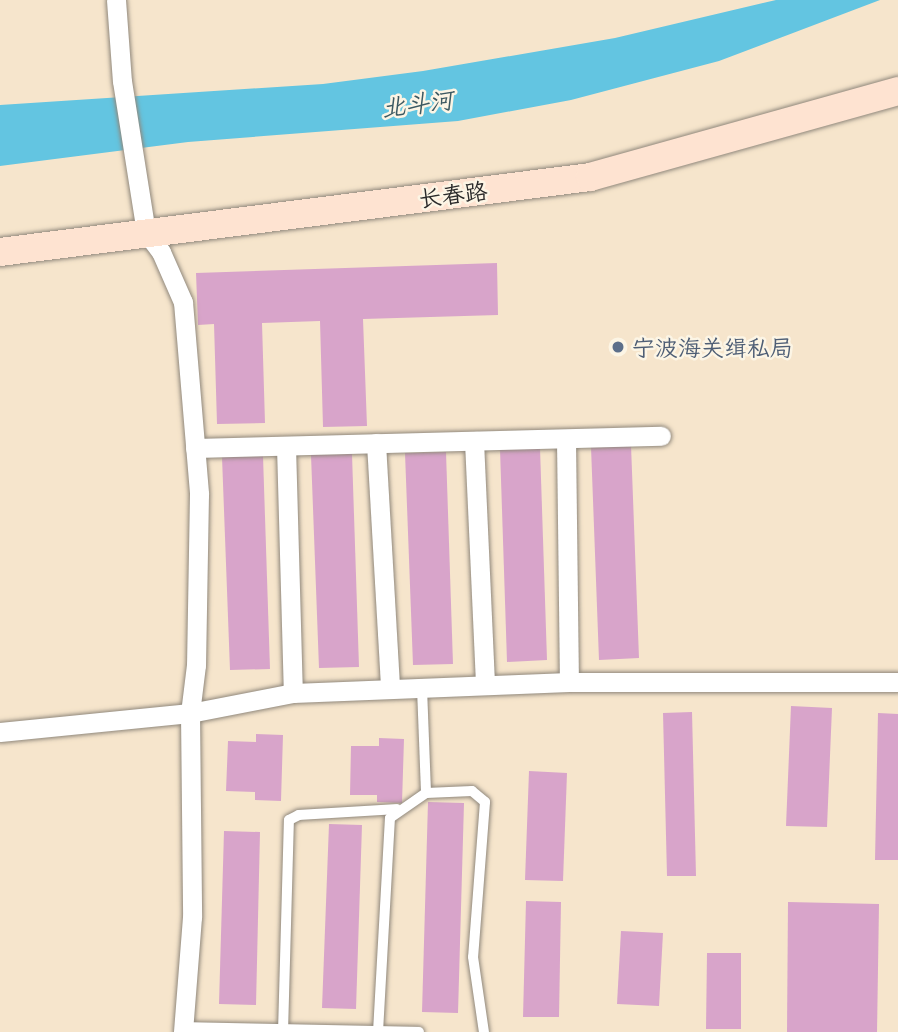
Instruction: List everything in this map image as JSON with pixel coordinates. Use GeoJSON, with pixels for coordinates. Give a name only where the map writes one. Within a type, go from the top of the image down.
{"type":"FeatureCollection","features":[{"type":"Feature","properties":{"kind":"main road","name":"长春路"},"geometry":{"type":"LineString","coordinates":[[0,252],[590,177],[898,91]]}},
{"type":"Feature","properties":{"kind":"street"},"geometry":{"type":"LineString","coordinates":[[116,0],[122,81],[146,232],[161,253],[183,302],[199,495],[197,652],[190,713],[192,917],[183,1029]]}},
{"type":"Feature","properties":{"kind":"street"},"geometry":{"type":"LineString","coordinates":[[195,448],[661,436]]}},
{"type":"Feature","properties":{"kind":"street"},"geometry":{"type":"LineString","coordinates":[[566,439],[569,682]]}},
{"type":"Feature","properties":{"kind":"street"},"geometry":{"type":"LineString","coordinates":[[474,441],[485,685]]}},
{"type":"Feature","properties":{"kind":"street"},"geometry":{"type":"LineString","coordinates":[[376,443],[390,689]]}},
{"type":"Feature","properties":{"kind":"street"},"geometry":{"type":"LineString","coordinates":[[286,446],[293,692]]}},
{"type":"Feature","properties":{"kind":"street"},"geometry":{"type":"LineString","coordinates":[[0,732],[190,713],[293,692],[569,682],[898,682]]}},
{"type":"Feature","properties":{"kind":"lane"},"geometry":{"type":"LineString","coordinates":[[422,688],[426,793]]}},
{"type":"Feature","properties":{"kind":"lane"},"geometry":{"type":"LineString","coordinates":[[378,1032],[390,818],[397,809],[426,793],[472,791],[485,802],[473,957],[484,1032]]}},
{"type":"Feature","properties":{"kind":"lane"},"geometry":{"type":"LineString","coordinates":[[282,1030],[289,820],[299,815],[397,809]]}},
{"type":"Feature","properties":{"kind":"lane"},"geometry":{"type":"LineString","coordinates":[[183,1029],[419,1032]]}},
{"type":"Feature","properties":{"kind":"water","name":"北斗河"},"geometry":{"type":"Polygon","coordinates":[[[776,0],[880,0],[719,61],[571,100],[458,121],[188,142],[0,166],[0,105],[323,84],[423,71],[615,38],[776,0]]]}},
{"type":"Feature","properties":{"kind":"building"},"geometry":{"type":"Polygon","coordinates":[[[497,263],[498,315],[363,319],[367,426],[323,427],[320,321],[262,323],[265,423],[217,424],[214,324],[198,325],[196,273],[497,263]]]}},
{"type":"Feature","properties":{"kind":"building"},"geometry":{"type":"Polygon","coordinates":[[[631,445],[639,658],[599,660],[591,447],[631,445]]]}},
{"type":"Feature","properties":{"kind":"building"},"geometry":{"type":"Polygon","coordinates":[[[540,448],[547,660],[507,662],[500,449],[540,448]]]}},
{"type":"Feature","properties":{"kind":"building"},"geometry":{"type":"Polygon","coordinates":[[[446,452],[453,664],[413,665],[405,453],[446,452]]]}},
{"type":"Feature","properties":{"kind":"building"},"geometry":{"type":"Polygon","coordinates":[[[352,454],[359,667],[319,668],[311,455],[352,454]]]}},
{"type":"Feature","properties":{"kind":"building"},"geometry":{"type":"Polygon","coordinates":[[[263,456],[270,669],[230,670],[222,457],[263,456]]]}},
{"type":"Feature","properties":{"kind":"building"},"geometry":{"type":"Polygon","coordinates":[[[791,706],[832,708],[827,827],[786,826],[791,706]]]}},
{"type":"Feature","properties":{"kind":"building"},"geometry":{"type":"Polygon","coordinates":[[[692,712],[696,876],[667,876],[663,713],[692,712]]]}},
{"type":"Feature","properties":{"kind":"building"},"geometry":{"type":"Polygon","coordinates":[[[878,713],[898,714],[898,860],[875,860],[878,713]]]}},
{"type":"Feature","properties":{"kind":"building"},"geometry":{"type":"Polygon","coordinates":[[[256,734],[283,735],[281,801],[255,800],[255,792],[226,791],[228,741],[256,742],[256,734]]]}},
{"type":"Feature","properties":{"kind":"building"},"geometry":{"type":"Polygon","coordinates":[[[379,738],[404,739],[402,803],[377,802],[377,795],[350,795],[351,746],[379,746],[379,738]]]}},
{"type":"Feature","properties":{"kind":"building"},"geometry":{"type":"Polygon","coordinates":[[[529,771],[567,773],[563,881],[525,880],[529,771]]]}},
{"type":"Feature","properties":{"kind":"building"},"geometry":{"type":"Polygon","coordinates":[[[428,802],[464,803],[458,1013],[422,1012],[428,802]]]}},
{"type":"Feature","properties":{"kind":"building"},"geometry":{"type":"Polygon","coordinates":[[[329,824],[362,825],[356,1009],[322,1008],[329,824]]]}},
{"type":"Feature","properties":{"kind":"building"},"geometry":{"type":"Polygon","coordinates":[[[224,831],[260,832],[256,1005],[219,1004],[224,831]]]}},
{"type":"Feature","properties":{"kind":"building"},"geometry":{"type":"Polygon","coordinates":[[[526,901],[561,902],[559,1017],[523,1017],[526,901]]]}},
{"type":"Feature","properties":{"kind":"building"},"geometry":{"type":"Polygon","coordinates":[[[788,902],[879,904],[877,1032],[787,1032],[788,902]]]}},
{"type":"Feature","properties":{"kind":"building"},"geometry":{"type":"Polygon","coordinates":[[[621,931],[663,933],[659,1006],[617,1004],[621,931]]]}},
{"type":"Feature","properties":{"kind":"building"},"geometry":{"type":"Polygon","coordinates":[[[707,953],[741,953],[741,1029],[706,1029],[707,953]]]}},
{"type":"Feature","properties":{"kind":"place","name":"宁波海关缉私局"},"geometry":{"type":"Point","coordinates":[618,347]}}]}
